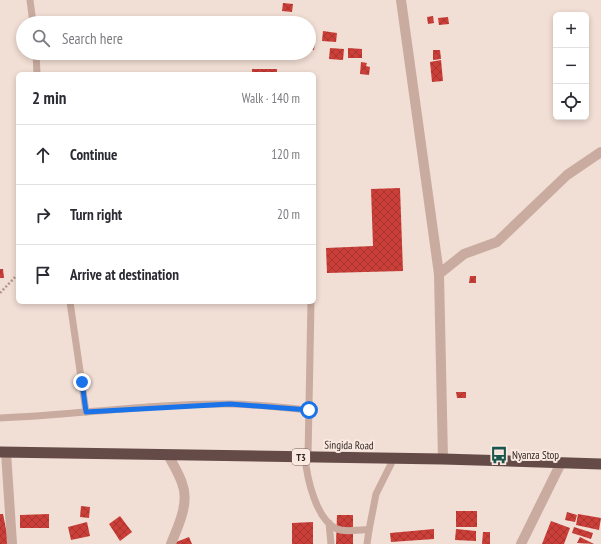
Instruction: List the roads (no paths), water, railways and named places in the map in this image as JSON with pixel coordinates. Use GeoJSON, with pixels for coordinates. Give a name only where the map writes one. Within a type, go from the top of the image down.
{"type":"FeatureCollection","features":[{"type":"Feature","properties":{"kind":"highway","name":"Singida Road"},"geometry":{"type":"LineString","coordinates":[[3,452],[394,458],[601,464]]}},
{"type":"Feature","properties":{"kind":"street"},"geometry":{"type":"LineString","coordinates":[[401,0],[439,274],[443,459]]}},
{"type":"Feature","properties":{"kind":"street"},"geometry":{"type":"LineString","coordinates":[[439,274],[464,254],[497,242],[567,175],[601,152]]}},
{"type":"Feature","properties":{"kind":"street"},"geometry":{"type":"LineString","coordinates":[[3,452],[12,544]]}},
{"type":"Feature","properties":{"kind":"street"},"geometry":{"type":"LineString","coordinates":[[168,455],[183,484],[184,496],[183,510],[171,544]]}},
{"type":"Feature","properties":{"kind":"street"},"geometry":{"type":"LineString","coordinates":[[521,544],[561,463]]}},
{"type":"Feature","properties":{"kind":"lane"},"geometry":{"type":"LineString","coordinates":[[30,0],[32,16]]}},
{"type":"Feature","properties":{"kind":"lane"},"geometry":{"type":"LineString","coordinates":[[36,60],[37,72]]}},
{"type":"Feature","properties":{"kind":"lane"},"geometry":{"type":"LineString","coordinates":[[70,304],[86,412]]}},
{"type":"Feature","properties":{"kind":"lane"},"geometry":{"type":"LineString","coordinates":[[310,304],[307,457],[315,501],[320,514],[338,529],[369,530]]}},
{"type":"Feature","properties":{"kind":"lane"},"geometry":{"type":"LineString","coordinates":[[0,418],[230,404],[309,410]]}},
{"type":"Feature","properties":{"kind":"lane"},"geometry":{"type":"LineString","coordinates":[[367,544],[376,494],[394,458]]}},
{"type":"Feature","properties":{"kind":"lane"},"geometry":{"type":"LineString","coordinates":[[329,522],[331,544]]}},
{"type":"Feature","properties":{"kind":"place","name":"Nyanza Stop"},"geometry":{"type":"Point","coordinates":[499,455]}}]}
